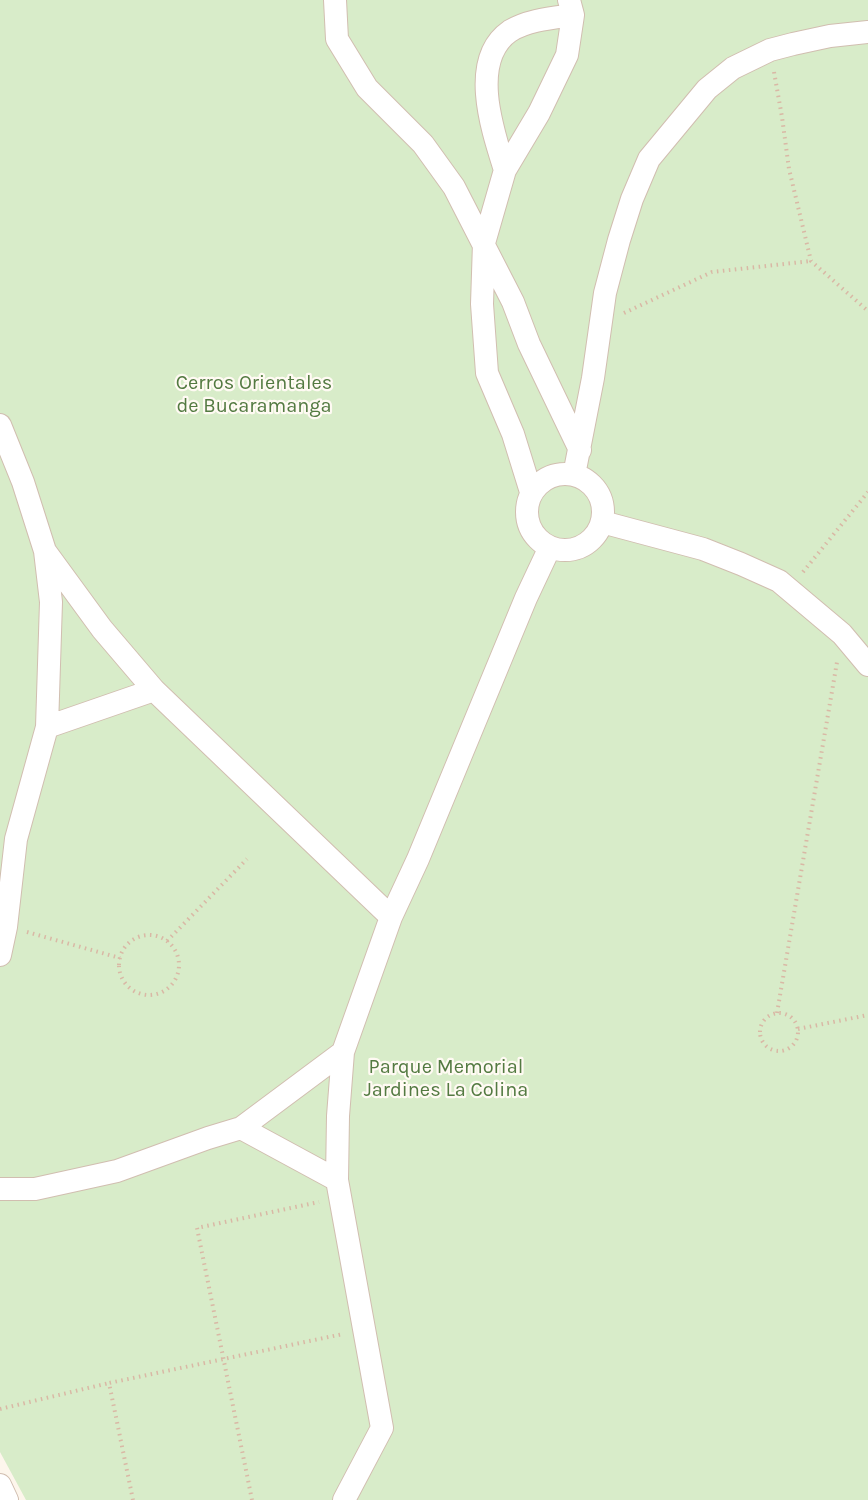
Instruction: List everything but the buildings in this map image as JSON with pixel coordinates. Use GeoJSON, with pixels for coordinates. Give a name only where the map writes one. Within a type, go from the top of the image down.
{"type":"FeatureCollection","features":[{"type":"Feature","properties":{"kind":"street"},"geometry":{"type":"LineString","coordinates":[[335,0],[337,39],[367,88],[423,144],[454,187],[513,302],[529,344],[580,450]]}},
{"type":"Feature","properties":{"kind":"street"},"geometry":{"type":"LineString","coordinates":[[505,170],[492,129],[486,98],[489,65],[496,44],[511,31],[571,7],[567,55],[539,113],[505,170],[484,243],[482,304],[487,373],[513,434],[531,492]]}},
{"type":"Feature","properties":{"kind":"street"},"geometry":{"type":"LineString","coordinates":[[574,475],[593,378],[600,325],[619,240],[632,199],[649,159],[707,89],[733,68],[770,50],[830,36],[868,32]]}},
{"type":"Feature","properties":{"kind":"street"},"geometry":{"type":"LineString","coordinates":[[0,425],[23,482],[45,551],[51,602],[46,727],[16,838],[6,927],[0,955]]}},
{"type":"Feature","properties":{"kind":"street"},"geometry":{"type":"LineString","coordinates":[[558,474],[574,475],[594,487],[601,498],[602,522],[590,540],[581,546],[560,550],[550,547],[535,536],[530,528],[526,510],[531,492],[543,480],[558,474]]}},
{"type":"Feature","properties":{"kind":"street"},"geometry":{"type":"LineString","coordinates":[[602,522],[703,549],[779,581],[842,633],[868,666]]}},
{"type":"Feature","properties":{"kind":"street"},"geometry":{"type":"LineString","coordinates":[[344,1500],[382,1428],[339,1189],[338,1116],[343,1052],[392,917],[526,598],[550,547]]}},
{"type":"Feature","properties":{"kind":"street"},"geometry":{"type":"LineString","coordinates":[[45,551],[102,629],[154,690],[392,917]]}},
{"type":"Feature","properties":{"kind":"street"},"geometry":{"type":"LineString","coordinates":[[46,727],[154,690]]}},
{"type":"Feature","properties":{"kind":"street"},"geometry":{"type":"LineString","coordinates":[[0,1189],[35,1189],[117,1171],[241,1128],[343,1052]]}},
{"type":"Feature","properties":{"kind":"street"},"geometry":{"type":"LineString","coordinates":[[241,1128],[339,1189]]}},
{"type":"Feature","properties":{"kind":"street"},"geometry":{"type":"LineString","coordinates":[[0,1485],[8,1500]]}},
{"type":"Feature","properties":{"kind":"path"},"geometry":{"type":"LineString","coordinates":[[770,50],[789,169],[811,261],[868,311]]}},
{"type":"Feature","properties":{"kind":"path"},"geometry":{"type":"LineString","coordinates":[[600,325],[712,272],[811,261]]}},
{"type":"Feature","properties":{"kind":"path"},"geometry":{"type":"LineString","coordinates":[[789,589],[868,492]]}},
{"type":"Feature","properties":{"kind":"path"},"geometry":{"type":"LineString","coordinates":[[777,1013],[842,633]]}},
{"type":"Feature","properties":{"kind":"path"},"geometry":{"type":"LineString","coordinates":[[167,941],[248,859]]}},
{"type":"Feature","properties":{"kind":"path"},"geometry":{"type":"LineString","coordinates":[[6,927],[120,958]]}},
{"type":"Feature","properties":{"kind":"path"},"geometry":{"type":"LineString","coordinates":[[158,936],[167,941],[178,956],[179,966],[173,984],[158,994],[148,996],[130,990],[123,982],[119,972],[120,958],[128,943],[137,937],[158,936]]}},
{"type":"Feature","properties":{"kind":"path"},"geometry":{"type":"LineString","coordinates":[[777,1013],[791,1017],[798,1029],[796,1041],[787,1050],[780,1052],[765,1046],[761,1036],[765,1018],[777,1013]]}},
{"type":"Feature","properties":{"kind":"path"},"geometry":{"type":"LineString","coordinates":[[798,1029],[868,1014]]}},
{"type":"Feature","properties":{"kind":"path"},"geometry":{"type":"LineString","coordinates":[[252,1500],[197,1228],[339,1189]]}},
{"type":"Feature","properties":{"kind":"path"},"geometry":{"type":"LineString","coordinates":[[0,1409],[109,1383],[364,1329]]}},
{"type":"Feature","properties":{"kind":"path"},"geometry":{"type":"LineString","coordinates":[[109,1383],[133,1500]]}},
{"type":"Feature","properties":{"kind":"green space","name":"Parque Memorial Jardines La Colina"},"geometry":{"type":"Polygon","coordinates":[[[0,0],[868,0],[868,1500],[26,1500],[0,1452],[0,0]]]}},
{"type":"Feature","properties":{"kind":"park label","name":"Cerros Orientales de Bucaramanga"},"geometry":{"type":"Point","coordinates":[254,394]}}]}
